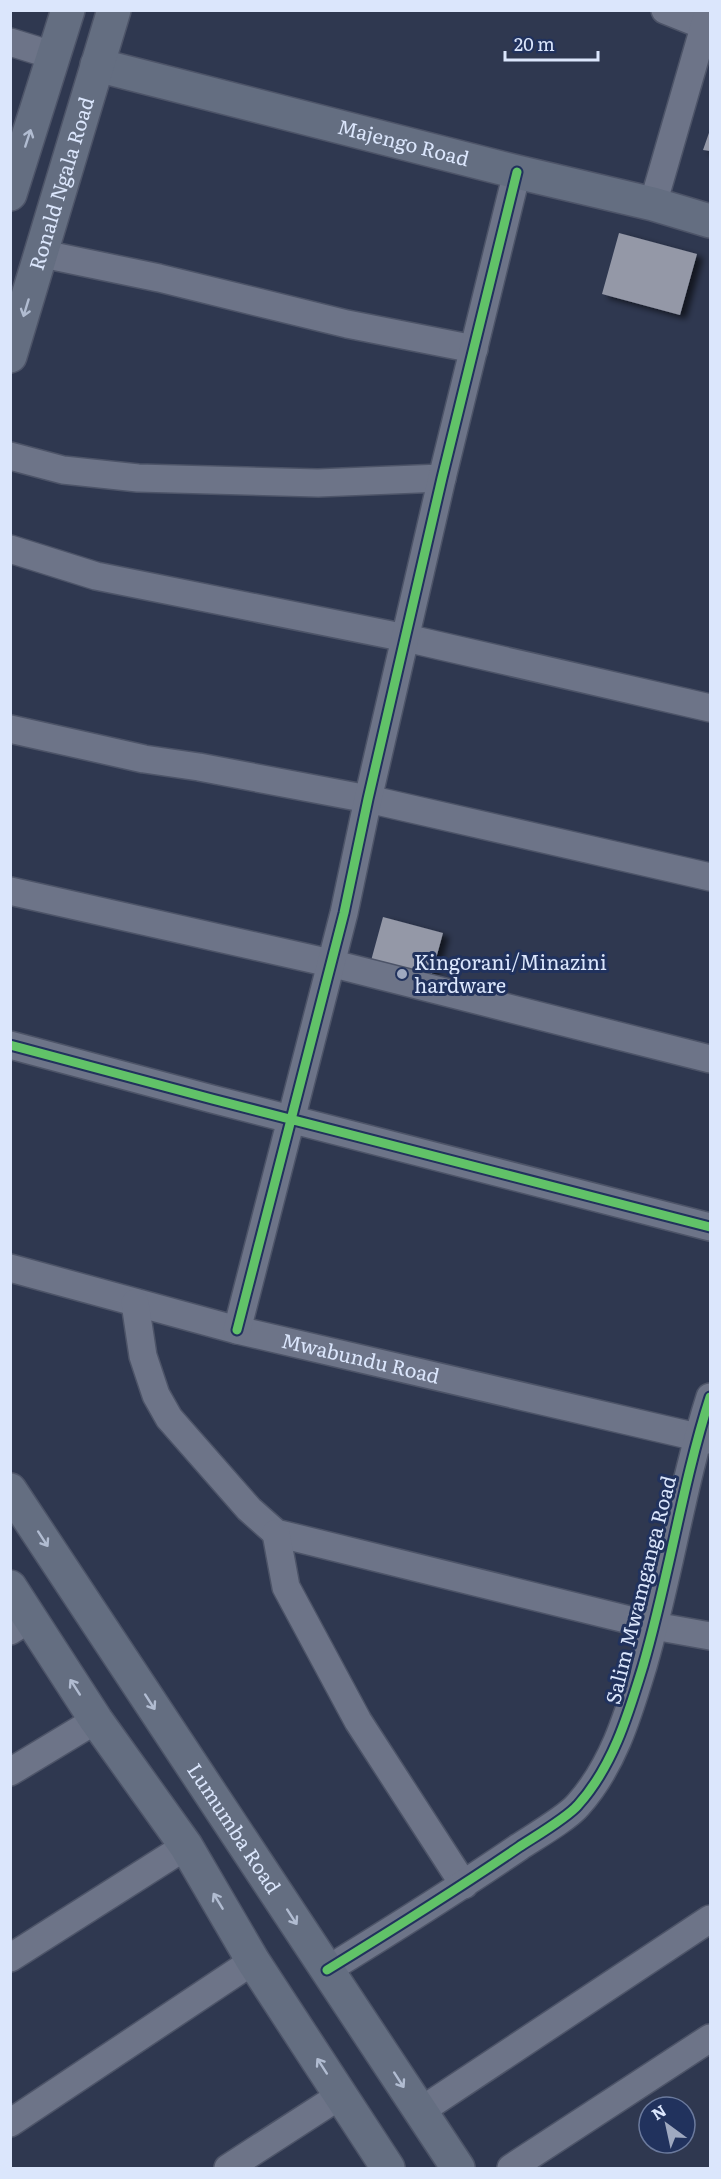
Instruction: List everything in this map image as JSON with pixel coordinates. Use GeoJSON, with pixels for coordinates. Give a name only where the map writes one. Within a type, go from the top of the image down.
{"type":"FeatureCollection","features":[{"type":"Feature","properties":{"kind":"main road"},"geometry":{"type":"LineString","coordinates":[[10,194],[68,10]]}},
{"type":"Feature","properties":{"kind":"main road","name":"Ronald Ngala Road"},"geometry":{"type":"LineString","coordinates":[[10,356],[43,254],[114,10]]}},
{"type":"Feature","properties":{"kind":"main road","name":"Majengo Road"},"geometry":{"type":"LineString","coordinates":[[97,65],[653,204],[711,221]]}},
{"type":"Feature","properties":{"kind":"main road","name":"Lumumba Road"},"geometry":{"type":"LineString","coordinates":[[10,1490],[458,2169]]}},
{"type":"Feature","properties":{"kind":"main road"},"geometry":{"type":"LineString","coordinates":[[10,1587],[21,1624],[96,1720],[186,1846],[253,1961],[388,2169]]}},
{"type":"Feature","properties":{"kind":"street"},"geometry":{"type":"LineString","coordinates":[[653,204],[707,18],[665,10]]}},
{"type":"Feature","properties":{"kind":"street"},"geometry":{"type":"LineString","coordinates":[[10,42],[55,56]]}},
{"type":"Feature","properties":{"kind":"street"},"geometry":{"type":"LineString","coordinates":[[237,1330],[344,913],[442,478],[518,172]]}},
{"type":"Feature","properties":{"kind":"street"},"geometry":{"type":"LineString","coordinates":[[43,254],[159,278],[347,324],[474,349]]}},
{"type":"Feature","properties":{"kind":"street"},"geometry":{"type":"LineString","coordinates":[[10,456],[63,470],[138,478],[318,483],[442,478]]}},
{"type":"Feature","properties":{"kind":"street"},"geometry":{"type":"LineString","coordinates":[[10,549],[96,576],[406,638],[711,708]]}},
{"type":"Feature","properties":{"kind":"street"},"geometry":{"type":"LineString","coordinates":[[10,729],[144,759],[368,799],[711,877]]}},
{"type":"Feature","properties":{"kind":"street"},"geometry":{"type":"LineString","coordinates":[[10,891],[330,963],[711,1059]]}},
{"type":"Feature","properties":{"kind":"street"},"geometry":{"type":"LineString","coordinates":[[10,1045],[711,1227]]}},
{"type":"Feature","properties":{"kind":"street","name":"Mwabundu Road"},"geometry":{"type":"LineString","coordinates":[[10,1268],[237,1330],[704,1438]]}},
{"type":"Feature","properties":{"kind":"street"},"geometry":{"type":"LineString","coordinates":[[135,1303],[143,1356],[156,1395],[169,1418],[249,1509],[276,1533],[654,1626],[711,1636]]}},
{"type":"Feature","properties":{"kind":"street","name":"Salim Mwamganga Road"},"geometry":{"type":"LineString","coordinates":[[327,1970],[464,1885],[577,1807],[599,1775],[622,1732],[654,1626],[704,1438],[711,1397]]}},
{"type":"Feature","properties":{"kind":"street"},"geometry":{"type":"LineString","coordinates":[[276,1533],[286,1587],[358,1721],[464,1885]]}},
{"type":"Feature","properties":{"kind":"street"},"geometry":{"type":"LineString","coordinates":[[10,1772],[96,1720]]}},
{"type":"Feature","properties":{"kind":"street"},"geometry":{"type":"LineString","coordinates":[[10,1958],[186,1846]]}},
{"type":"Feature","properties":{"kind":"street"},"geometry":{"type":"LineString","coordinates":[[419,2112],[711,1919]]}},
{"type":"Feature","properties":{"kind":"street"},"geometry":{"type":"LineString","coordinates":[[10,2123],[253,1961]]}},
{"type":"Feature","properties":{"kind":"street"},"geometry":{"type":"LineString","coordinates":[[511,2169],[711,2038]]}},
{"type":"Feature","properties":{"kind":"street"},"geometry":{"type":"LineString","coordinates":[[228,2169],[340,2095]]}},
{"type":"Feature","properties":{"kind":"building"},"geometry":{"type":"Polygon","coordinates":[[[710,130],[710,151],[703,150],[710,130]]]}},
{"type":"Feature","properties":{"kind":"building"},"geometry":{"type":"Polygon","coordinates":[[[619,233],[697,254],[680,315],[602,294],[619,233]]]}},
{"type":"Feature","properties":{"kind":"building"},"geometry":{"type":"Polygon","coordinates":[[[383,917],[443,933],[429,984],[369,968],[383,917]]]}},
{"type":"Feature","properties":{"kind":"cycle path"},"geometry":{"type":"LineString","coordinates":[[237,1330],[344,913],[442,478],[517,172]]}},
{"type":"Feature","properties":{"kind":"cycle path"},"geometry":{"type":"LineString","coordinates":[[10,1045],[710,1227]]}},
{"type":"Feature","properties":{"kind":"cycle path"},"geometry":{"type":"LineString","coordinates":[[327,1970],[558,1821],[578,1805],[601,1774],[618,1739],[643,1666],[691,1464],[710,1397]]}},
{"type":"Feature","properties":{"kind":"place","name":"Kingorani/Minazini hardware"},"geometry":{"type":"Point","coordinates":[402,974]}}]}
